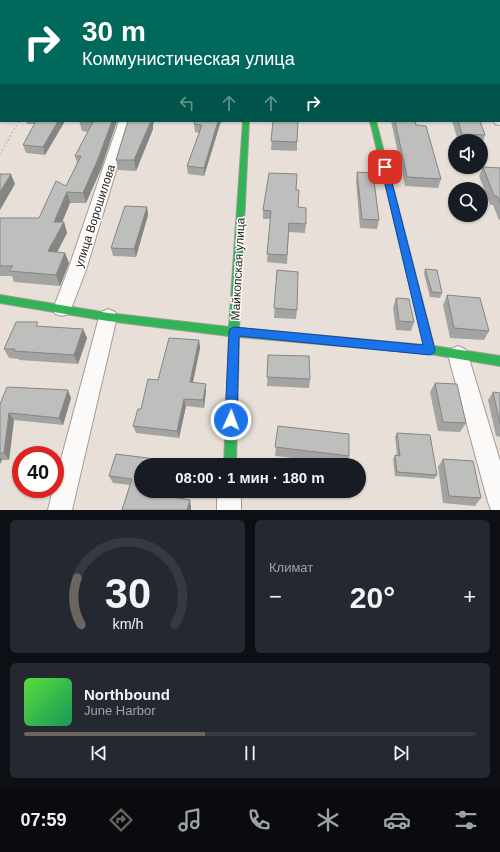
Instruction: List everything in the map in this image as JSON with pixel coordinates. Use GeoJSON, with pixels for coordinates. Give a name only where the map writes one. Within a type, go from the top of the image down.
{"type":"FeatureCollection","features":[{"type":"Feature","properties":{"kind":"street","name":"улица Ворошилова"},"geometry":{"type":"LineString","coordinates":[[62,309],[78,270],[125,122]]}},
{"type":"Feature","properties":{"kind":"street","name":"Майкопская улица"},"geometry":{"type":"LineString","coordinates":[[230,458],[234,332],[246,122]]}},
{"type":"Feature","properties":{"kind":"street"},"geometry":{"type":"LineString","coordinates":[[373,122],[430,350]]}},
{"type":"Feature","properties":{"kind":"street"},"geometry":{"type":"LineString","coordinates":[[0,299],[108,317],[234,332],[430,350],[500,361]]}},
{"type":"Feature","properties":{"kind":"street"},"geometry":{"type":"LineString","coordinates":[[60,510],[108,317]]}},
{"type":"Feature","properties":{"kind":"street"},"geometry":{"type":"LineString","coordinates":[[458,355],[500,502]]}},
{"type":"Feature","properties":{"kind":"street"},"geometry":{"type":"LineString","coordinates":[[229,498],[229,510]]}},
{"type":"Feature","properties":{"kind":"path"},"geometry":{"type":"LineString","coordinates":[[0,154],[18,122]]}},
{"type":"Feature","properties":{"kind":"building"},"geometry":{"type":"Polygon","coordinates":[[[35,122],[57,122],[43,147],[23,145],[35,122]]]}},
{"type":"Feature","properties":{"kind":"building"},"geometry":{"type":"Polygon","coordinates":[[[93,122],[112,122],[83,193],[67,192],[54,222],[64,222],[48,251],[65,253],[56,275],[9,271],[13,266],[0,266],[0,218],[39,218],[56,181],[66,186],[81,156],[75,156],[93,122]]]}},
{"type":"Feature","properties":{"kind":"building"},"geometry":{"type":"Polygon","coordinates":[[[128,122],[151,122],[134,160],[116,160],[128,122]]]}},
{"type":"Feature","properties":{"kind":"building"},"geometry":{"type":"Polygon","coordinates":[[[195,122],[218,122],[204,168],[187,166],[202,125],[194,124],[195,122]]]}},
{"type":"Feature","properties":{"kind":"building"},"geometry":{"type":"Polygon","coordinates":[[[273,122],[298,122],[297,142],[271,141],[273,122]]]}},
{"type":"Feature","properties":{"kind":"building"},"geometry":{"type":"Polygon","coordinates":[[[395,122],[415,122],[416,125],[426,126],[441,179],[407,177],[395,122]]]}},
{"type":"Feature","properties":{"kind":"building"},"geometry":{"type":"Polygon","coordinates":[[[458,122],[480,122],[485,134],[462,134],[458,122]]]}},
{"type":"Feature","properties":{"kind":"building"},"geometry":{"type":"Polygon","coordinates":[[[488,167],[500,168],[500,203],[497,196],[494,196],[486,174],[488,174],[488,167]]]}},
{"type":"Feature","properties":{"kind":"building"},"geometry":{"type":"Polygon","coordinates":[[[357,172],[373,173],[379,220],[362,219],[357,172]]]}},
{"type":"Feature","properties":{"kind":"building"},"geometry":{"type":"Polygon","coordinates":[[[269,173],[297,174],[296,190],[299,190],[298,207],[306,208],[306,224],[289,223],[287,255],[267,254],[271,211],[263,210],[269,173]]]}},
{"type":"Feature","properties":{"kind":"building"},"geometry":{"type":"Polygon","coordinates":[[[0,174],[11,174],[0,192],[0,174]]]}},
{"type":"Feature","properties":{"kind":"building"},"geometry":{"type":"Polygon","coordinates":[[[125,206],[147,207],[134,249],[111,248],[125,206]]]}},
{"type":"Feature","properties":{"kind":"building"},"geometry":{"type":"Polygon","coordinates":[[[425,269],[437,270],[442,293],[432,292],[425,269]]]}},
{"type":"Feature","properties":{"kind":"building"},"geometry":{"type":"Polygon","coordinates":[[[277,270],[298,272],[297,310],[274,308],[277,270]]]}},
{"type":"Feature","properties":{"kind":"building"},"geometry":{"type":"Polygon","coordinates":[[[447,295],[480,298],[489,331],[454,328],[447,295]]]}},
{"type":"Feature","properties":{"kind":"building"},"geometry":{"type":"Polygon","coordinates":[[[396,298],[409,299],[414,322],[399,321],[396,298]]]}},
{"type":"Feature","properties":{"kind":"building"},"geometry":{"type":"Polygon","coordinates":[[[16,322],[38,322],[36,326],[83,329],[74,355],[4,349],[16,322]]]}},
{"type":"Feature","properties":{"kind":"building"},"geometry":{"type":"Polygon","coordinates":[[[169,338],[199,340],[190,382],[206,384],[203,400],[184,399],[177,431],[133,426],[138,409],[141,409],[148,379],[158,380],[169,338]]]}},
{"type":"Feature","properties":{"kind":"building"},"geometry":{"type":"Polygon","coordinates":[[[268,355],[309,356],[310,379],[267,377],[268,355]]]}},
{"type":"Feature","properties":{"kind":"building"},"geometry":{"type":"Polygon","coordinates":[[[435,383],[457,384],[466,423],[443,422],[435,383]]]}},
{"type":"Feature","properties":{"kind":"building"},"geometry":{"type":"Polygon","coordinates":[[[7,387],[68,390],[59,418],[9,413],[4,453],[0,453],[0,404],[7,387]]]}},
{"type":"Feature","properties":{"kind":"building"},"geometry":{"type":"Polygon","coordinates":[[[493,392],[500,393],[500,424],[493,392]]]}},
{"type":"Feature","properties":{"kind":"building"},"geometry":{"type":"Polygon","coordinates":[[[278,426],[349,434],[349,456],[275,447],[278,426]]]}},
{"type":"Feature","properties":{"kind":"building"},"geometry":{"type":"Polygon","coordinates":[[[397,433],[430,435],[437,475],[397,472],[395,455],[400,456],[397,433]]]}},
{"type":"Feature","properties":{"kind":"building"},"geometry":{"type":"Polygon","coordinates":[[[116,454],[147,458],[134,458],[134,498],[178,498],[190,500],[187,510],[122,510],[132,479],[109,476],[116,454]]]}},
{"type":"Feature","properties":{"kind":"building"},"geometry":{"type":"Polygon","coordinates":[[[443,459],[473,461],[481,498],[449,496],[443,459]]]}},
{"type":"Feature","properties":{"kind":"traffic: fast"},"geometry":{"type":"LineString","coordinates":[[230,458],[234,332],[246,122]]}},
{"type":"Feature","properties":{"kind":"traffic: fast"},"geometry":{"type":"LineString","coordinates":[[373,122],[430,350]]}},
{"type":"Feature","properties":{"kind":"traffic: fast"},"geometry":{"type":"LineString","coordinates":[[0,299],[108,317],[234,332],[430,350],[500,361]]}},
{"type":"Feature","properties":{"kind":"route"},"geometry":{"type":"LineString","coordinates":[[231,420],[234,332],[430,350],[385,167]]}}]}
